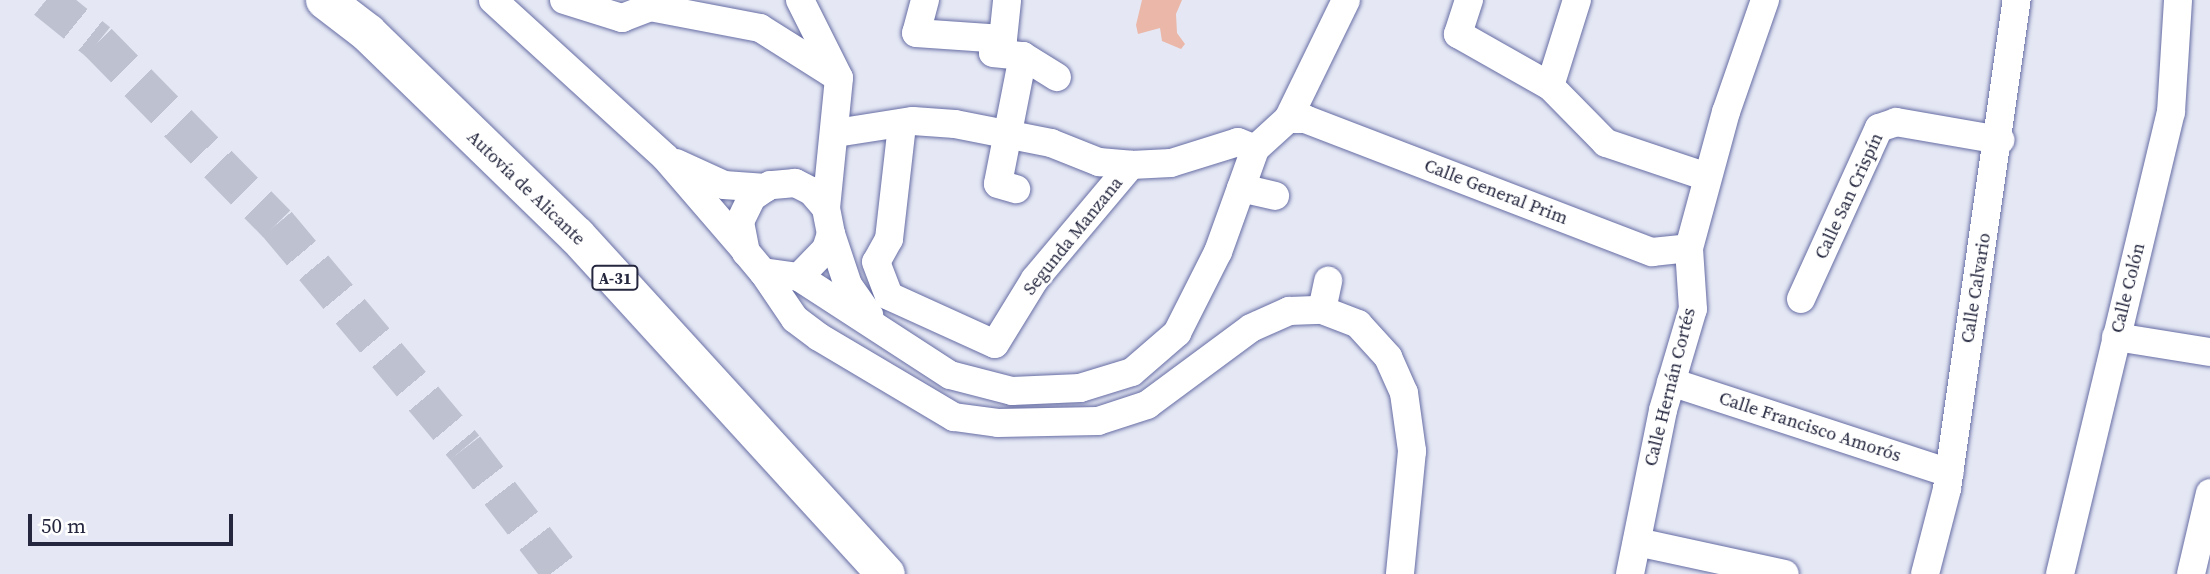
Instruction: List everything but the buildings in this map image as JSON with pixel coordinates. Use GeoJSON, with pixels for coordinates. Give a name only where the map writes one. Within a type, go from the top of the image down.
{"type":"FeatureCollection","features":[{"type":"Feature","properties":{"kind":"highway","name":"Autovía de Alicante"},"geometry":{"type":"LineString","coordinates":[[325,0],[368,33],[577,236],[886,574]]}},
{"type":"Feature","properties":{"kind":"street"},"geometry":{"type":"LineString","coordinates":[[493,0],[665,157],[755,262],[795,319],[854,358],[954,417],[1042,426],[1098,421],[1147,405],[1251,328],[1289,311],[1322,310],[1358,324],[1388,357],[1404,393],[1412,451],[1400,574]]}},
{"type":"Feature","properties":{"kind":"street"},"geometry":{"type":"LineString","coordinates":[[564,0],[622,18],[650,4],[760,28],[839,78]]}},
{"type":"Feature","properties":{"kind":"street"},"geometry":{"type":"LineString","coordinates":[[797,278],[818,260],[828,221],[839,78],[800,0]]}},
{"type":"Feature","properties":{"kind":"street"},"geometry":{"type":"LineString","coordinates":[[925,0],[916,33],[1013,47],[1057,77]]}},
{"type":"Feature","properties":{"kind":"street"},"geometry":{"type":"LineString","coordinates":[[1007,0],[1013,47],[1009,132],[998,184],[1016,189]]}},
{"type":"Feature","properties":{"kind":"street"},"geometry":{"type":"LineString","coordinates":[[766,188],[752,197],[740,222],[755,262],[797,278],[874,323],[950,375],[1012,391],[1080,388],[1132,372],[1177,333],[1217,252],[1255,149],[1296,119],[1346,0]]}},
{"type":"Feature","properties":{"kind":"street"},"geometry":{"type":"LineString","coordinates":[[1469,0],[1458,34],[1550,86],[1606,143],[1707,177]]}},
{"type":"Feature","properties":{"kind":"street"},"geometry":{"type":"LineString","coordinates":[[1550,86],[1577,0]]}},
{"type":"Feature","properties":{"kind":"street","name":"Calle Hernán Cortés"},"geometry":{"type":"LineString","coordinates":[[1630,574],[1671,382],[1693,309],[1689,248],[1707,177],[1765,0]]}},
{"type":"Feature","properties":{"kind":"street","name":"Calle Calvario"},"geometry":{"type":"LineString","coordinates":[[1925,574],[1950,473],[2000,140],[2017,0]]}},
{"type":"Feature","properties":{"kind":"street","name":"Calle Colón"},"geometry":{"type":"LineString","coordinates":[[2060,573],[2171,112],[2178,0]]}},
{"type":"Feature","properties":{"kind":"street","name":"Calle General Prim"},"geometry":{"type":"LineString","coordinates":[[1296,119],[1653,252],[1689,248]]}},
{"type":"Feature","properties":{"kind":"street","name":"Segunda Manzana"},"geometry":{"type":"LineString","coordinates":[[836,133],[902,125],[913,121],[1009,132],[1099,162],[1131,165],[1160,165],[1238,142],[1255,149]]}},
{"type":"Feature","properties":{"kind":"street","name":"Calle San Crispín"},"geometry":{"type":"LineString","coordinates":[[1801,299],[1879,128],[1896,122],[2000,140]]}},
{"type":"Feature","properties":{"kind":"street","name":"Segunda Manzana"},"geometry":{"type":"LineString","coordinates":[[902,125],[889,239],[876,261],[889,296],[995,344],[1035,279],[1131,165]]}},
{"type":"Feature","properties":{"kind":"street"},"geometry":{"type":"LineString","coordinates":[[795,183],[836,133]]}},
{"type":"Feature","properties":{"kind":"street"},"geometry":{"type":"LineString","coordinates":[[665,157],[724,185],[766,188],[795,183],[811,191],[828,221],[848,285],[874,323]]}},
{"type":"Feature","properties":{"kind":"street"},"geometry":{"type":"LineString","coordinates":[[1241,188],[1275,196]]}},
{"type":"Feature","properties":{"kind":"street"},"geometry":{"type":"LineString","coordinates":[[797,278],[818,316],[854,358]]}},
{"type":"Feature","properties":{"kind":"street"},"geometry":{"type":"LineString","coordinates":[[1322,310],[1328,281]]}},
{"type":"Feature","properties":{"kind":"street"},"geometry":{"type":"LineString","coordinates":[[2116,337],[2210,352]]}},
{"type":"Feature","properties":{"kind":"street","name":"Calle Francisco Amorós"},"geometry":{"type":"LineString","coordinates":[[1671,382],[1950,473]]}},
{"type":"Feature","properties":{"kind":"street"},"geometry":{"type":"LineString","coordinates":[[2191,574],[2210,493]]}},
{"type":"Feature","properties":{"kind":"street"},"geometry":{"type":"LineString","coordinates":[[1637,542],[1785,574]]}},
{"type":"Feature","properties":{"kind":"shaded area"},"geometry":{"type":"Polygon","coordinates":[[[1142,0],[1182,0],[1176,14],[1177,33],[1185,44],[1181,49],[1162,41],[1160,28],[1138,34],[1136,25],[1142,0]]]}},
{"type":"Feature","properties":{"kind":"tunnel"},"geometry":{"type":"LineString","coordinates":[[46,0],[98,42],[277,224],[465,448],[562,574]]}}]}
